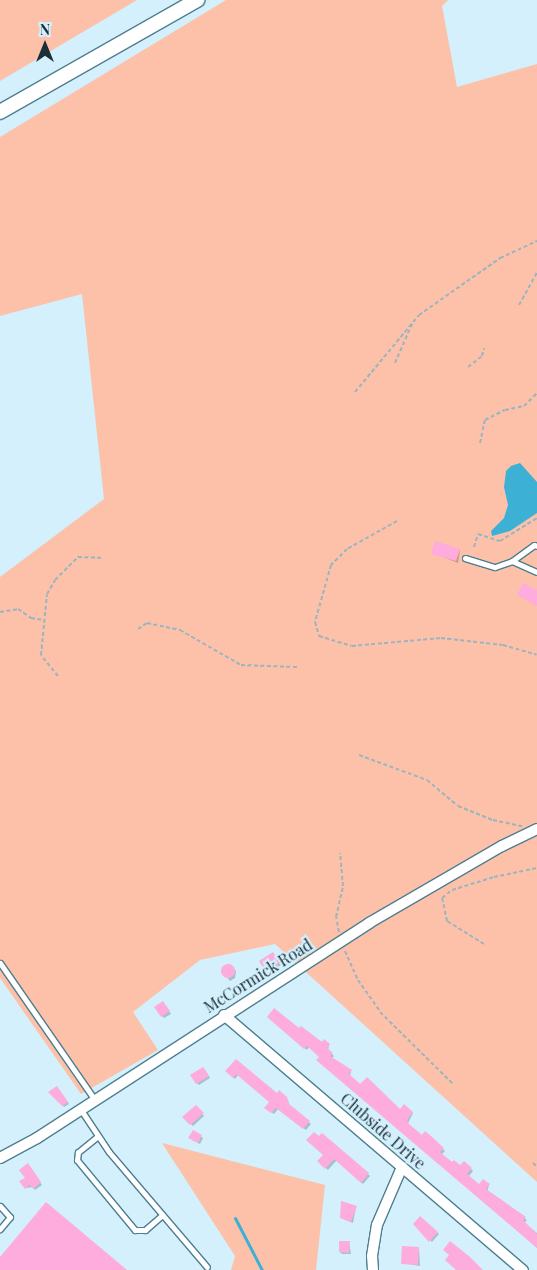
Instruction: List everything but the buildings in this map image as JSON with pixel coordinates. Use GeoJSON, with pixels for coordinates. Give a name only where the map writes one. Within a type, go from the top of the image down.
{"type":"FeatureCollection","features":[{"type":"Feature","properties":{"kind":"street"},"geometry":{"type":"LineString","coordinates":[[1,109],[197,0]]}},
{"type":"Feature","properties":{"kind":"street","name":"McCormick Road"},"geometry":{"type":"LineString","coordinates":[[0,1158],[81,1110],[224,1014],[342,941],[502,846],[533,831]]}},
{"type":"Feature","properties":{"kind":"street","name":"Clubside Drive"},"geometry":{"type":"LineString","coordinates":[[224,1014],[523,1270]]}},
{"type":"Feature","properties":{"kind":"street"},"geometry":{"type":"LineString","coordinates":[[373,1270],[372,1256],[377,1225],[402,1167]]}},
{"type":"Feature","properties":{"kind":"lane"},"geometry":{"type":"LineString","coordinates":[[465,558],[495,567],[512,561],[534,545],[537,546]]}},
{"type":"Feature","properties":{"kind":"lane"},"geometry":{"type":"LineString","coordinates":[[512,561],[537,572]]}},
{"type":"Feature","properties":{"kind":"lane"},"geometry":{"type":"LineString","coordinates":[[0,962],[95,1100]]}},
{"type":"Feature","properties":{"kind":"lane"},"geometry":{"type":"LineString","coordinates":[[81,1110],[98,1136],[207,1268]]}},
{"type":"Feature","properties":{"kind":"lane"},"geometry":{"type":"LineString","coordinates":[[98,1136],[77,1154],[77,1160],[135,1230],[145,1230],[162,1214]]}},
{"type":"Feature","properties":{"kind":"lane"},"geometry":{"type":"LineString","coordinates":[[0,1206],[10,1217],[0,1229]]}},
{"type":"Feature","properties":{"kind":"path"},"geometry":{"type":"LineString","coordinates":[[395,363],[414,320],[425,310],[500,258],[537,241]]}},
{"type":"Feature","properties":{"kind":"path"},"geometry":{"type":"LineString","coordinates":[[519,305],[537,272]]}},
{"type":"Feature","properties":{"kind":"path"},"geometry":{"type":"LineString","coordinates":[[355,392],[367,381],[398,337],[425,310]]}},
{"type":"Feature","properties":{"kind":"path"},"geometry":{"type":"LineString","coordinates":[[468,367],[482,356],[484,348]]}},
{"type":"Feature","properties":{"kind":"path"},"geometry":{"type":"LineString","coordinates":[[480,443],[485,420],[504,410],[524,406],[537,393]]}},
{"type":"Feature","properties":{"kind":"path"},"geometry":{"type":"LineString","coordinates":[[474,547],[478,534],[500,541],[537,518]]}},
{"type":"Feature","properties":{"kind":"path"},"geometry":{"type":"LineString","coordinates":[[397,521],[347,549],[330,565],[315,622],[319,636],[352,646],[441,638],[503,645],[537,655]]}},
{"type":"Feature","properties":{"kind":"path"},"geometry":{"type":"LineString","coordinates":[[58,676],[41,655],[45,620],[44,603],[55,580],[78,557],[100,558]]}},
{"type":"Feature","properties":{"kind":"path"},"geometry":{"type":"LineString","coordinates":[[0,612],[18,609],[31,618],[45,620]]}},
{"type":"Feature","properties":{"kind":"path"},"geometry":{"type":"LineString","coordinates":[[138,629],[147,623],[180,630],[242,666],[297,667]]}},
{"type":"Feature","properties":{"kind":"path"},"geometry":{"type":"LineString","coordinates":[[359,755],[427,780],[458,806],[493,820],[521,826],[533,831]]}},
{"type":"Feature","properties":{"kind":"path"},"geometry":{"type":"LineString","coordinates":[[340,853],[343,886],[336,918],[342,941],[358,980],[375,1005],[454,1085]]}},
{"type":"Feature","properties":{"kind":"path"},"geometry":{"type":"LineString","coordinates":[[484,944],[447,921],[442,898],[452,890],[537,868]]}},
{"type":"Feature","properties":{"kind":"path"},"geometry":{"type":"LineString","coordinates":[[533,1163],[537,1167]]}},
{"type":"Feature","properties":{"kind":"shaded area"},"geometry":{"type":"Polygon","coordinates":[[[0,0],[137,0],[0,81],[0,0]]]}},
{"type":"Feature","properties":{"kind":"shaded area"},"geometry":{"type":"Polygon","coordinates":[[[226,0],[448,0],[442,6],[457,87],[537,64],[537,1182],[275,944],[200,960],[133,1012],[158,1050],[81,1094],[0,978],[0,577],[104,499],[82,294],[0,316],[0,137],[226,0]]]}},
{"type":"Feature","properties":{"kind":"shaded area"},"geometry":{"type":"Polygon","coordinates":[[[162,1143],[325,1185],[316,1270],[231,1270],[235,1256],[162,1143]]]}},
{"type":"Feature","properties":{"kind":"water"},"geometry":{"type":"Polygon","coordinates":[[[520,463],[537,482],[537,513],[510,531],[492,536],[491,531],[504,518],[508,505],[504,487],[506,471],[511,466],[520,463]]]}},
{"type":"Feature","properties":{"kind":"waterway"},"geometry":{"type":"LineString","coordinates":[[235,1218],[262,1270]]}}]}
